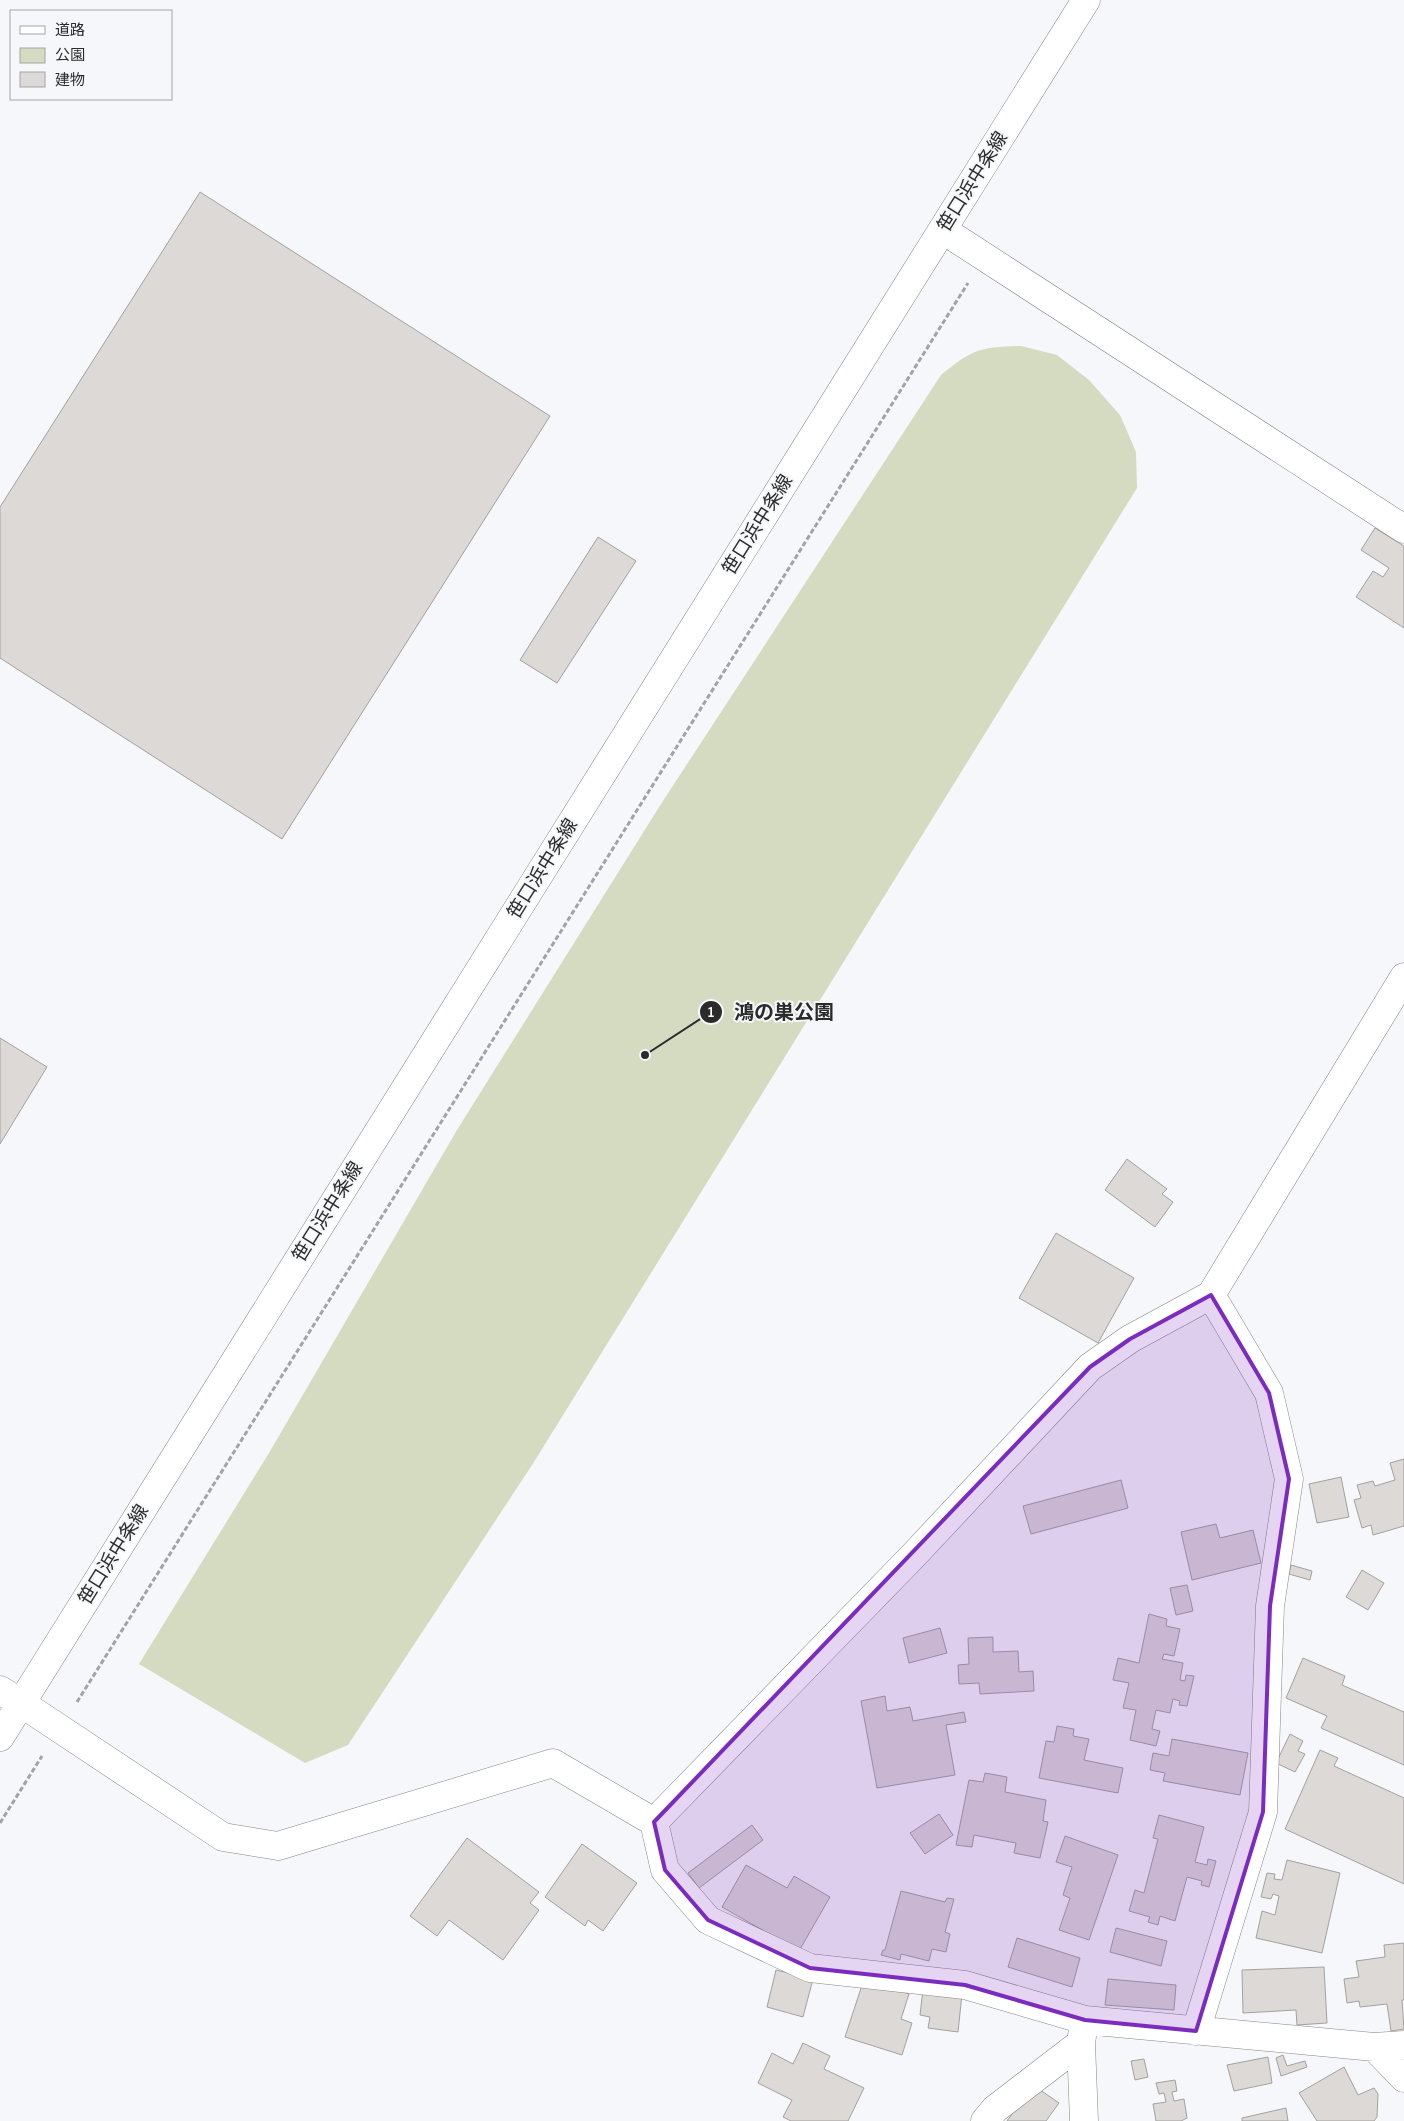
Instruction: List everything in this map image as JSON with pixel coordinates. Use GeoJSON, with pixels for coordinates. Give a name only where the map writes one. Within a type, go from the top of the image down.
{"type":"FeatureCollection","features":[{"type":"Feature","properties":{"kind":"street","name":"笹口浜中条線"},"geometry":{"type":"LineString","coordinates":[[0,1737],[10,1696],[943,230],[1086,0]]}},
{"type":"Feature","properties":{"kind":"street"},"geometry":{"type":"LineString","coordinates":[[943,230],[1404,529]]}},
{"type":"Feature","properties":{"kind":"street"},"geometry":{"type":"LineString","coordinates":[[654,1822],[920,1549],[1090,1367],[1130,1339],[1211,1295],[1404,978]]}},
{"type":"Feature","properties":{"kind":"street"},"geometry":{"type":"LineString","coordinates":[[1196,2031],[1264,1812],[1270,1606],[1289,1479],[1269,1393],[1211,1295]]}},
{"type":"Feature","properties":{"kind":"street"},"geometry":{"type":"LineString","coordinates":[[10,1696],[223,1837],[278,1846],[553,1763],[654,1822],[665,1870],[708,1920],[810,1968],[965,1984],[1083,2032],[1196,2031],[1374,2047],[1404,2045]]}},
{"type":"Feature","properties":{"kind":"street"},"geometry":{"type":"LineString","coordinates":[[985,2121],[995,2109],[1083,2032]]}},
{"type":"Feature","properties":{"kind":"street"},"geometry":{"type":"LineString","coordinates":[[1083,2032],[1084,2121]]}},
{"type":"Feature","properties":{"kind":"street"},"geometry":{"type":"LineString","coordinates":[[1374,2047],[1404,2078]]}},
{"type":"Feature","properties":{"kind":"path"},"geometry":{"type":"LineString","coordinates":[[0,1823],[969,280]]}},
{"type":"Feature","properties":{"kind":"highlighted area"},"geometry":{"type":"Polygon","coordinates":[[[1211,1295],[1269,1393],[1289,1479],[1270,1606],[1263,1812],[1196,2031],[1085,2020],[965,1985],[810,1968],[708,1920],[665,1870],[654,1822],[1090,1367],[1130,1339],[1211,1295]]]}},
{"type":"Feature","properties":{"kind":"green space"},"geometry":{"type":"Polygon","coordinates":[[[1021,346],[1057,355],[1089,380],[1120,415],[1136,452],[1137,488],[534,1462],[348,1745],[305,1763],[139,1664],[269,1453],[457,1130],[661,804],[941,375],[961,360],[978,351],[996,347],[1021,346]]]}},
{"type":"Feature","properties":{"kind":"building"},"geometry":{"type":"Polygon","coordinates":[[[200,192],[550,416],[282,839],[0,658],[0,507],[200,192]]]}},
{"type":"Feature","properties":{"kind":"building"},"geometry":{"type":"Polygon","coordinates":[[[1375,528],[1404,546],[1404,628],[1356,597],[1373,571],[1383,577],[1389,568],[1361,550],[1375,528]]]}},
{"type":"Feature","properties":{"kind":"building"},"geometry":{"type":"Polygon","coordinates":[[[598,537],[636,561],[557,683],[520,660],[598,537]]]}},
{"type":"Feature","properties":{"kind":"building"},"geometry":{"type":"Polygon","coordinates":[[[0,1038],[47,1067],[0,1144],[0,1038]]]}},
{"type":"Feature","properties":{"kind":"building"},"geometry":{"type":"Polygon","coordinates":[[[1127,1159],[1167,1189],[1162,1194],[1173,1202],[1155,1227],[1105,1190],[1127,1159]]]}},
{"type":"Feature","properties":{"kind":"building"},"geometry":{"type":"Polygon","coordinates":[[[1056,1233],[1134,1278],[1098,1343],[1019,1298],[1056,1233]]]}},
{"type":"Feature","properties":{"kind":"building"},"geometry":{"type":"Polygon","coordinates":[[[1404,1459],[1404,1526],[1373,1535],[1371,1525],[1362,1528],[1354,1500],[1361,1498],[1357,1485],[1373,1481],[1375,1486],[1395,1480],[1390,1463],[1404,1459]]]}},
{"type":"Feature","properties":{"kind":"building"},"geometry":{"type":"Polygon","coordinates":[[[1341,1477],[1349,1517],[1317,1523],[1309,1484],[1341,1477]]]}},
{"type":"Feature","properties":{"kind":"building"},"geometry":{"type":"Polygon","coordinates":[[[1121,1480],[1128,1508],[1031,1534],[1023,1506],[1121,1480]]]}},
{"type":"Feature","properties":{"kind":"building"},"geometry":{"type":"Polygon","coordinates":[[[1216,1524],[1220,1538],[1253,1530],[1261,1563],[1192,1580],[1181,1532],[1216,1524]]]}},
{"type":"Feature","properties":{"kind":"building"},"geometry":{"type":"Polygon","coordinates":[[[1291,1565],[1312,1571],[1310,1580],[1289,1574],[1291,1565]]]}},
{"type":"Feature","properties":{"kind":"building"},"geometry":{"type":"Polygon","coordinates":[[[1362,1570],[1384,1583],[1368,1610],[1346,1597],[1362,1570]]]}},
{"type":"Feature","properties":{"kind":"building"},"geometry":{"type":"Polygon","coordinates":[[[1187,1585],[1193,1611],[1176,1615],[1170,1588],[1187,1585]]]}},
{"type":"Feature","properties":{"kind":"building"},"geometry":{"type":"Polygon","coordinates":[[[1149,1614],[1167,1619],[1166,1626],[1180,1629],[1174,1656],[1164,1654],[1162,1659],[1183,1663],[1180,1680],[1185,1681],[1186,1675],[1194,1676],[1187,1706],[1179,1705],[1180,1701],[1173,1699],[1170,1713],[1156,1710],[1152,1729],[1160,1731],[1156,1746],[1130,1740],[1136,1710],[1123,1708],[1129,1683],[1113,1680],[1118,1658],[1139,1663],[1149,1614]]]}},
{"type":"Feature","properties":{"kind":"building"},"geometry":{"type":"Polygon","coordinates":[[[940,1628],[947,1653],[909,1663],[903,1638],[940,1628]]]}},
{"type":"Feature","properties":{"kind":"building"},"geometry":{"type":"Polygon","coordinates":[[[993,1637],[993,1652],[1018,1651],[1019,1672],[1033,1671],[1034,1691],[980,1694],[979,1683],[959,1684],[958,1665],[969,1664],[968,1638],[993,1637]]]}},
{"type":"Feature","properties":{"kind":"building"},"geometry":{"type":"Polygon","coordinates":[[[1303,1658],[1345,1676],[1342,1685],[1404,1712],[1404,1765],[1321,1728],[1327,1716],[1286,1698],[1303,1658]]]}},
{"type":"Feature","properties":{"kind":"building"},"geometry":{"type":"Polygon","coordinates":[[[885,1696],[887,1711],[910,1707],[913,1721],[964,1712],[966,1722],[946,1725],[955,1775],[877,1788],[861,1701],[885,1696]]]}},
{"type":"Feature","properties":{"kind":"building"},"geometry":{"type":"Polygon","coordinates":[[[1057,1726],[1074,1729],[1073,1736],[1089,1739],[1084,1760],[1123,1768],[1118,1793],[1039,1778],[1046,1741],[1054,1742],[1057,1726]]]}},
{"type":"Feature","properties":{"kind":"building"},"geometry":{"type":"Polygon","coordinates":[[[1290,1734],[1303,1741],[1298,1751],[1305,1754],[1295,1772],[1276,1763],[1290,1734]]]}},
{"type":"Feature","properties":{"kind":"building"},"geometry":{"type":"Polygon","coordinates":[[[1172,1739],[1248,1753],[1240,1795],[1163,1781],[1165,1773],[1150,1770],[1153,1753],[1169,1756],[1172,1739]]]}},
{"type":"Feature","properties":{"kind":"building"},"geometry":{"type":"Polygon","coordinates":[[[1320,1750],[1338,1758],[1334,1766],[1404,1798],[1404,1884],[1285,1829],[1320,1750]]]}},
{"type":"Feature","properties":{"kind":"building"},"geometry":{"type":"Polygon","coordinates":[[[985,1773],[1007,1777],[1005,1792],[1046,1800],[1043,1821],[1048,1822],[1040,1858],[1014,1853],[1016,1843],[974,1835],[972,1847],[956,1845],[969,1780],[983,1782],[985,1773]]]}},
{"type":"Feature","properties":{"kind":"building"},"geometry":{"type":"Polygon","coordinates":[[[939,1814],[953,1835],[925,1854],[910,1833],[939,1814]]]}},
{"type":"Feature","properties":{"kind":"building"},"geometry":{"type":"Polygon","coordinates":[[[1159,1815],[1204,1827],[1195,1862],[1207,1865],[1208,1859],[1216,1861],[1209,1887],[1201,1885],[1202,1881],[1187,1877],[1175,1921],[1160,1916],[1158,1925],[1148,1922],[1150,1917],[1129,1911],[1135,1890],[1144,1893],[1158,1839],[1153,1838],[1159,1815]]]}},
{"type":"Feature","properties":{"kind":"building"},"geometry":{"type":"Polygon","coordinates":[[[752,1825],[763,1840],[699,1888],[688,1873],[752,1825]]]}},
{"type":"Feature","properties":{"kind":"building"},"geometry":{"type":"Polygon","coordinates":[[[1065,1836],[1118,1855],[1089,1940],[1059,1930],[1070,1898],[1063,1895],[1072,1867],[1056,1862],[1065,1836]]]}},
{"type":"Feature","properties":{"kind":"building"},"geometry":{"type":"Polygon","coordinates":[[[467,1838],[539,1892],[530,1903],[539,1910],[503,1960],[449,1920],[437,1936],[410,1916],[467,1838]]]}},
{"type":"Feature","properties":{"kind":"building"},"geometry":{"type":"Polygon","coordinates":[[[582,1844],[637,1883],[603,1931],[588,1920],[585,1926],[545,1897],[582,1844]]]}},
{"type":"Feature","properties":{"kind":"building"},"geometry":{"type":"Polygon","coordinates":[[[1287,1860],[1340,1873],[1322,1953],[1256,1938],[1262,1911],[1275,1915],[1279,1896],[1273,1894],[1271,1899],[1261,1897],[1267,1873],[1275,1874],[1274,1879],[1282,1880],[1287,1860]]]}},
{"type":"Feature","properties":{"kind":"building"},"geometry":{"type":"Polygon","coordinates":[[[746,1865],[787,1888],[794,1876],[830,1897],[799,1951],[722,1907],[746,1865]]]}},
{"type":"Feature","properties":{"kind":"building"},"geometry":{"type":"Polygon","coordinates":[[[901,1891],[945,1902],[947,1898],[954,1899],[945,1932],[950,1934],[946,1952],[932,1949],[929,1961],[901,1954],[900,1960],[881,1955],[883,1950],[885,1950],[901,1891]]]}},
{"type":"Feature","properties":{"kind":"building"},"geometry":{"type":"Polygon","coordinates":[[[1116,1928],[1167,1941],[1161,1966],[1110,1952],[1116,1928]]]}},
{"type":"Feature","properties":{"kind":"building"},"geometry":{"type":"Polygon","coordinates":[[[1017,1938],[1080,1958],[1072,1987],[1008,1967],[1017,1938]]]}},
{"type":"Feature","properties":{"kind":"building"},"geometry":{"type":"Polygon","coordinates":[[[1404,1943],[1404,2000],[1402,2000],[1404,2029],[1391,2031],[1387,2004],[1360,2007],[1359,2001],[1347,2003],[1344,1979],[1359,1977],[1356,1961],[1385,1957],[1384,1945],[1404,1943]]]}},
{"type":"Feature","properties":{"kind":"building"},"geometry":{"type":"Polygon","coordinates":[[[1324,1967],[1327,2023],[1297,2025],[1296,2010],[1243,2013],[1242,1970],[1324,1967]]]}},
{"type":"Feature","properties":{"kind":"building"},"geometry":{"type":"Polygon","coordinates":[[[776,1970],[813,1979],[803,2017],[767,2007],[776,1970]]]}},
{"type":"Feature","properties":{"kind":"building"},"geometry":{"type":"Polygon","coordinates":[[[864,1979],[909,1994],[901,2019],[912,2023],[902,2055],[845,2037],[864,1979]]]}},
{"type":"Feature","properties":{"kind":"building"},"geometry":{"type":"Polygon","coordinates":[[[1108,1979],[1176,1985],[1174,2010],[1105,2005],[1108,1979]]]}},
{"type":"Feature","properties":{"kind":"building"},"geometry":{"type":"Polygon","coordinates":[[[923,1989],[962,1994],[958,2032],[928,2028],[930,2017],[920,2015],[923,1989]]]}},
{"type":"Feature","properties":{"kind":"building"},"geometry":{"type":"Polygon","coordinates":[[[803,2043],[830,2056],[824,2069],[864,2088],[848,2121],[791,2121],[783,2117],[792,2100],[758,2083],[772,2053],[793,2064],[803,2043]]]}},
{"type":"Feature","properties":{"kind":"building"},"geometry":{"type":"Polygon","coordinates":[[[1283,2055],[1287,2066],[1305,2061],[1307,2067],[1281,2076],[1276,2058],[1283,2055]]]}},
{"type":"Feature","properties":{"kind":"building"},"geometry":{"type":"Polygon","coordinates":[[[1268,2057],[1272,2083],[1234,2091],[1227,2065],[1268,2057]]]}},
{"type":"Feature","properties":{"kind":"building"},"geometry":{"type":"Polygon","coordinates":[[[1144,2059],[1148,2077],[1135,2080],[1131,2061],[1144,2059]]]}},
{"type":"Feature","properties":{"kind":"building"},"geometry":{"type":"Polygon","coordinates":[[[1344,2067],[1358,2095],[1374,2088],[1378,2094],[1377,2117],[1374,2121],[1317,2121],[1299,2093],[1344,2067]]]}},
{"type":"Feature","properties":{"kind":"building"},"geometry":{"type":"Polygon","coordinates":[[[1175,2080],[1177,2091],[1172,2092],[1174,2101],[1184,2099],[1187,2118],[1181,2121],[1156,2121],[1153,2104],[1166,2102],[1164,2093],[1159,2094],[1156,2083],[1175,2080]]]}},
{"type":"Feature","properties":{"kind":"building"},"geometry":{"type":"Polygon","coordinates":[[[1033,2085],[1059,2103],[1046,2121],[1007,2121],[1033,2085]]]}},
{"type":"Feature","properties":{"kind":"building"},"geometry":{"type":"Polygon","coordinates":[[[1286,2108],[1288,2121],[1242,2121],[1242,2118],[1286,2108]]]}},
{"type":"Feature","properties":{"kind":"place","name":"鴻の巣公園"},"geometry":{"type":"Point","coordinates":[645,1055]}}]}
